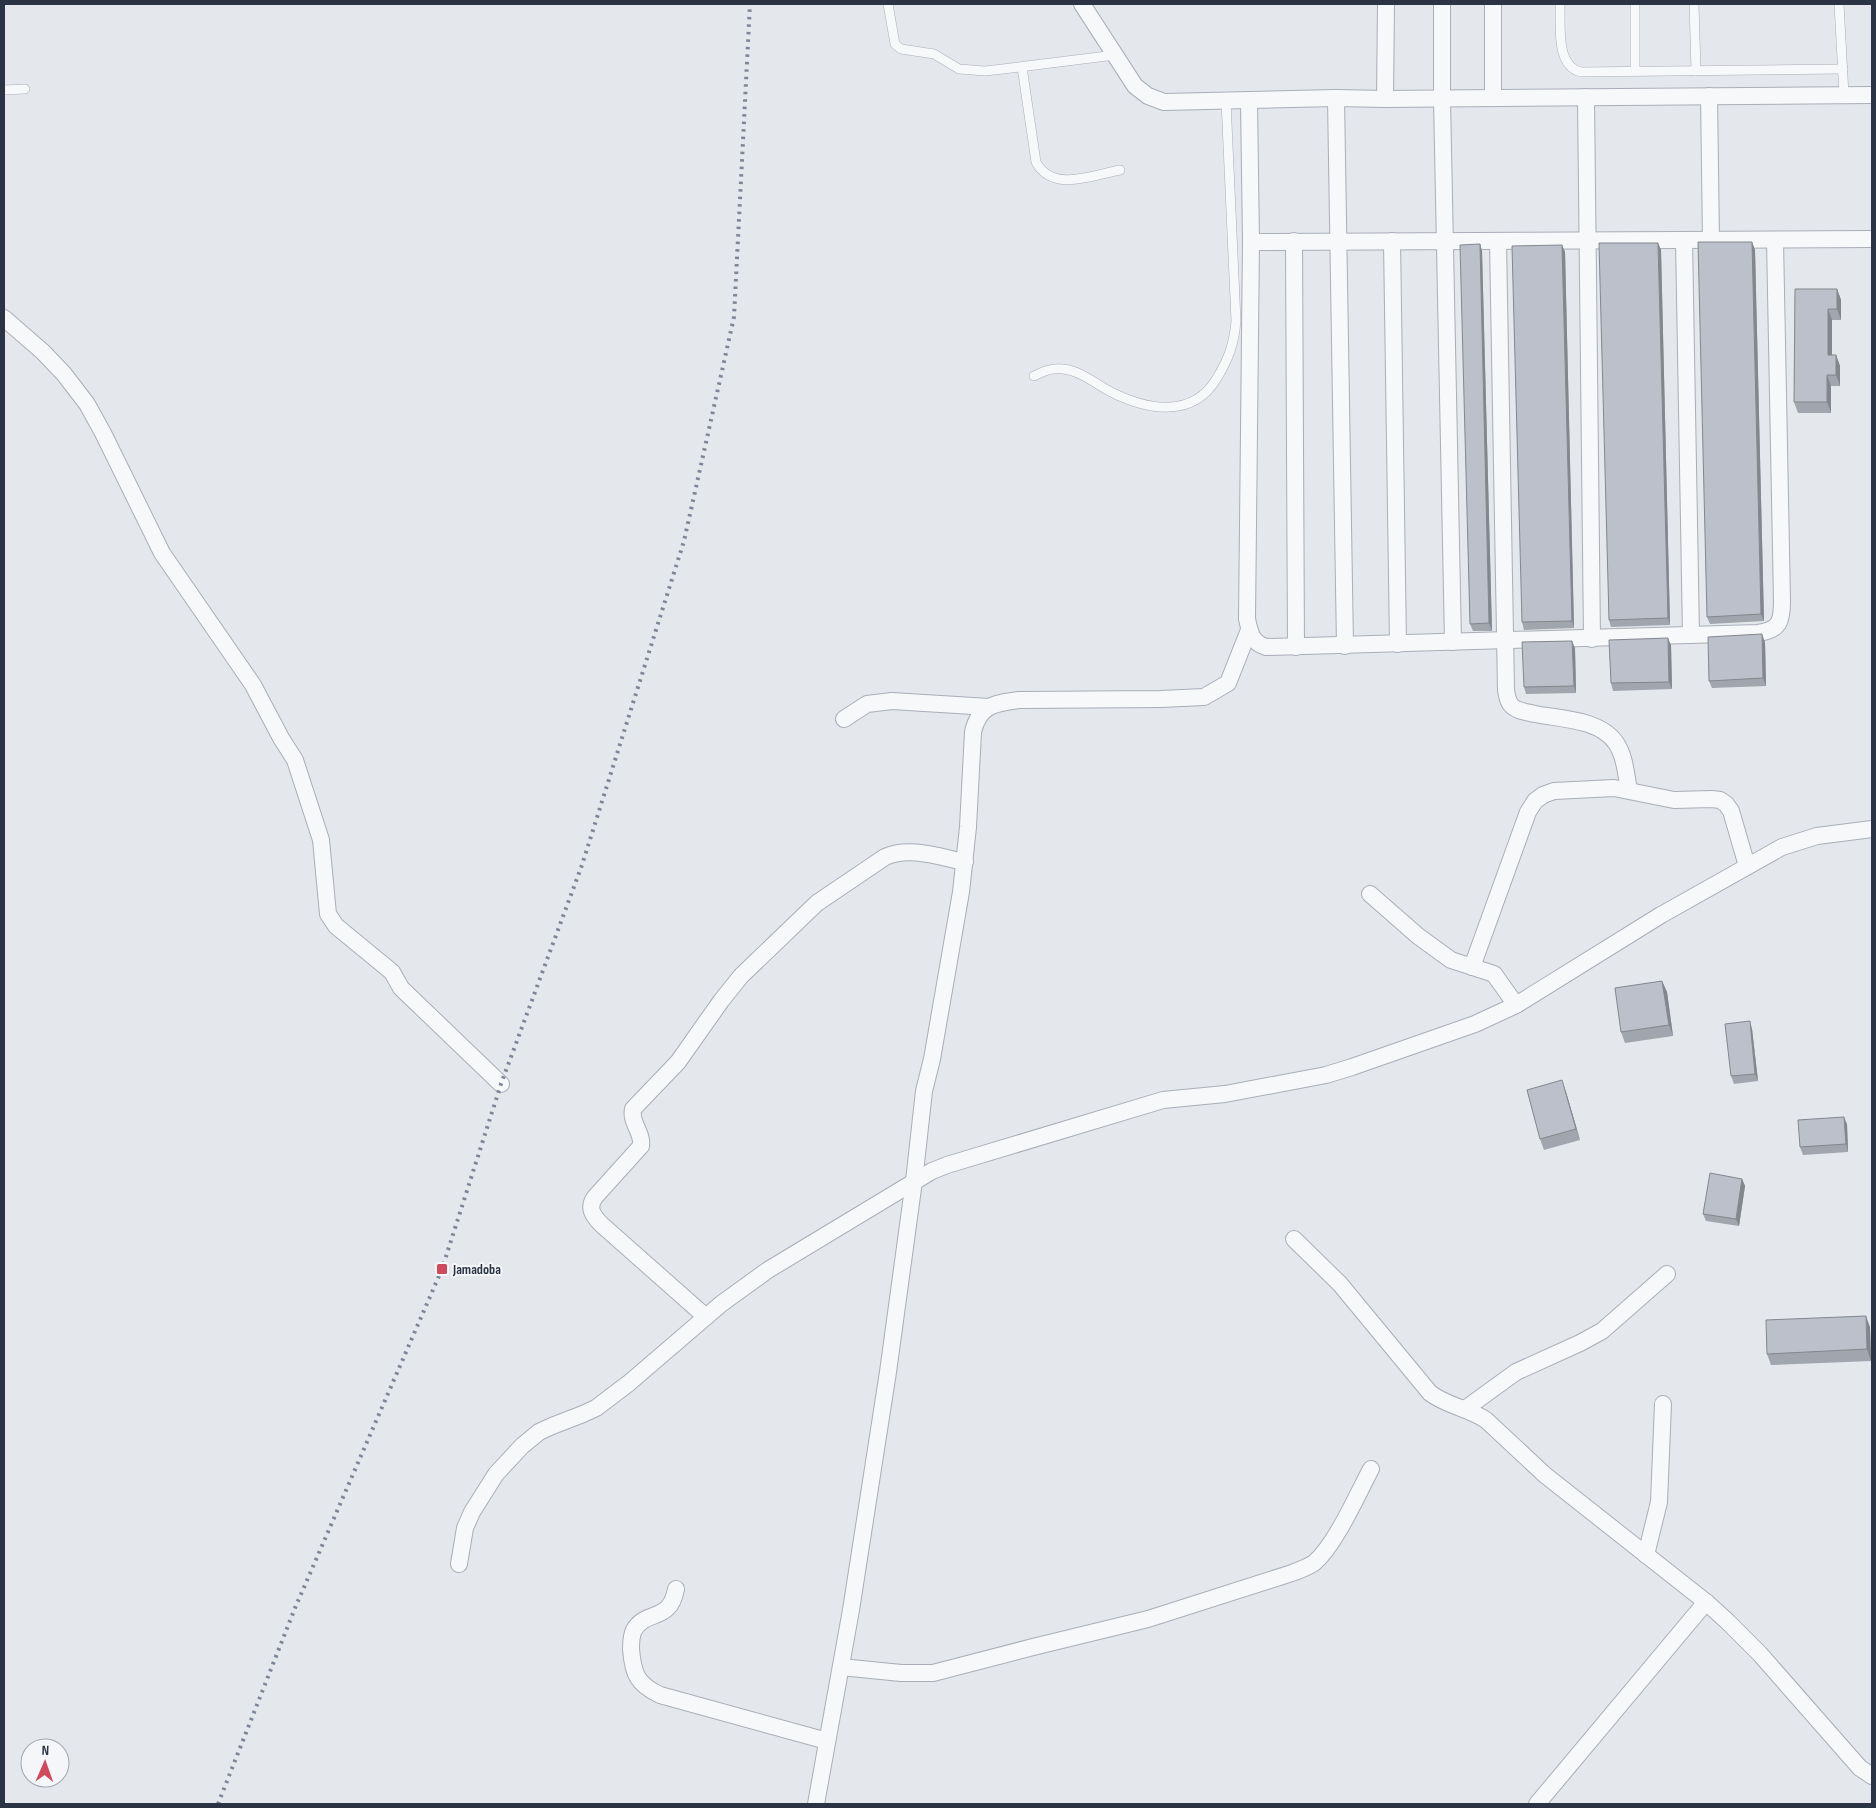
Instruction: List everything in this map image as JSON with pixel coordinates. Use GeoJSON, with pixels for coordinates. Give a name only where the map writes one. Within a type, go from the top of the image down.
{"type":"FeatureCollection","features":[{"type":"Feature","properties":{"kind":"street"},"geometry":{"type":"LineString","coordinates":[[1082,4],[1135,86],[1148,96],[1164,102],[1336,98],[1442,99],[1872,94]]}},
{"type":"Feature","properties":{"kind":"street"},"geometry":{"type":"LineString","coordinates":[[1385,99],[1386,4]]}},
{"type":"Feature","properties":{"kind":"street"},"geometry":{"type":"LineString","coordinates":[[1442,4],[1442,99],[1453,642]]}},
{"type":"Feature","properties":{"kind":"street"},"geometry":{"type":"LineString","coordinates":[[1493,4],[1493,98]]}},
{"type":"Feature","properties":{"kind":"street"},"geometry":{"type":"LineString","coordinates":[[1709,96],[1711,240]]}},
{"type":"Feature","properties":{"kind":"street"},"geometry":{"type":"LineString","coordinates":[[1586,97],[1592,638]]}},
{"type":"Feature","properties":{"kind":"street"},"geometry":{"type":"LineString","coordinates":[[1336,98],[1340,242],[1345,646]]}},
{"type":"Feature","properties":{"kind":"street"},"geometry":{"type":"LineString","coordinates":[[1249,101],[1251,242],[1247,620],[1252,639],[1258,645],[1296,648],[1505,642],[1769,632],[1777,626],[1782,617],[1774,240]]}},
{"type":"Feature","properties":{"kind":"street"},"geometry":{"type":"LineString","coordinates":[[1251,242],[1872,239]]}},
{"type":"Feature","properties":{"kind":"street"},"geometry":{"type":"LineString","coordinates":[[1684,240],[1691,635]]}},
{"type":"Feature","properties":{"kind":"street"},"geometry":{"type":"LineString","coordinates":[[1294,241],[1296,648]]}},
{"type":"Feature","properties":{"kind":"street"},"geometry":{"type":"LineString","coordinates":[[1392,241],[1398,644]]}},
{"type":"Feature","properties":{"kind":"street"},"geometry":{"type":"LineString","coordinates":[[1498,241],[1507,700],[1512,706],[1525,712],[1592,725],[1607,733],[1616,742],[1622,755],[1629,790]]}},
{"type":"Feature","properties":{"kind":"street"},"geometry":{"type":"LineString","coordinates":[[4,318],[43,352],[64,374],[87,404],[162,553],[253,684],[281,738],[295,760],[321,840],[328,914],[336,926],[392,972],[400,988],[502,1084]]}},
{"type":"Feature","properties":{"kind":"street"},"geometry":{"type":"LineString","coordinates":[[816,1804],[851,1610],[888,1372],[924,1091],[965,862],[973,732],[980,713],[989,707],[1004,702],[1034,699],[1204,697],[1228,683],[1249,630]]}},
{"type":"Feature","properties":{"kind":"street"},"geometry":{"type":"LineString","coordinates":[[844,719],[867,704],[892,701],[989,707]]}},
{"type":"Feature","properties":{"kind":"street"},"geometry":{"type":"LineString","coordinates":[[1472,967],[1528,812],[1535,801],[1543,795],[1563,790],[1614,788],[1674,800],[1720,800],[1731,811],[1747,866]]}},
{"type":"Feature","properties":{"kind":"street"},"geometry":{"type":"LineString","coordinates":[[459,1564],[465,1528],[472,1512],[496,1474],[522,1446],[539,1432],[596,1408],[629,1383],[721,1304],[768,1270],[914,1180],[946,1165],[1163,1100],[1225,1094],[1326,1075],[1475,1024],[1516,1005],[1661,915],[1747,866],[1798,841],[1837,833],[1872,829]]}},
{"type":"Feature","properties":{"kind":"street"},"geometry":{"type":"LineString","coordinates":[[706,1317],[602,1225],[590,1209],[595,1197],[641,1146],[640,1132],[631,1116],[633,1109],[678,1062],[720,1001],[741,976],[817,903],[885,857],[894,853],[920,852],[965,862]]}},
{"type":"Feature","properties":{"kind":"street"},"geometry":{"type":"LineString","coordinates":[[1370,894],[1438,951],[1452,960],[1494,974],[1516,1005]]}},
{"type":"Feature","properties":{"kind":"street"},"geometry":{"type":"LineString","coordinates":[[1294,1239],[1340,1284],[1421,1384],[1440,1400],[1477,1414],[1486,1420],[1545,1475],[1706,1602],[1760,1654],[1860,1768],[1872,1776]]}},
{"type":"Feature","properties":{"kind":"street"},"geometry":{"type":"LineString","coordinates":[[1465,1410],[1516,1372],[1602,1331],[1667,1274]]}},
{"type":"Feature","properties":{"kind":"street"},"geometry":{"type":"LineString","coordinates":[[1646,1555],[1659,1502],[1663,1404]]}},
{"type":"Feature","properties":{"kind":"street"},"geometry":{"type":"LineString","coordinates":[[841,1666],[901,1673],[933,1673],[1148,1619],[1292,1573],[1313,1563],[1321,1555],[1353,1506],[1371,1469]]}},
{"type":"Feature","properties":{"kind":"street"},"geometry":{"type":"LineString","coordinates":[[676,1589],[674,1600],[669,1608],[640,1623],[634,1630],[631,1640],[632,1663],[635,1674],[641,1683],[660,1695],[827,1741]]}},
{"type":"Feature","properties":{"kind":"street"},"geometry":{"type":"LineString","coordinates":[[1537,1804],[1706,1602]]}},
{"type":"Feature","properties":{"kind":"lane"},"geometry":{"type":"LineString","coordinates":[[888,4],[893,37],[896,44],[902,49],[934,54],[959,69],[985,71],[1115,55]]}},
{"type":"Feature","properties":{"kind":"lane"},"geometry":{"type":"LineString","coordinates":[[1560,4],[1563,53],[1567,64],[1580,72],[1842,69]]}},
{"type":"Feature","properties":{"kind":"lane"},"geometry":{"type":"LineString","coordinates":[[1635,4],[1635,71]]}},
{"type":"Feature","properties":{"kind":"lane"},"geometry":{"type":"LineString","coordinates":[[1694,4],[1696,71]]}},
{"type":"Feature","properties":{"kind":"lane"},"geometry":{"type":"LineString","coordinates":[[1839,4],[1844,95]]}},
{"type":"Feature","properties":{"kind":"lane"},"geometry":{"type":"LineString","coordinates":[[1022,67],[1036,162],[1040,171],[1050,178],[1062,180],[1120,170]]}},
{"type":"Feature","properties":{"kind":"lane"},"geometry":{"type":"LineString","coordinates":[[4,90],[25,90]]}},
{"type":"Feature","properties":{"kind":"lane"},"geometry":{"type":"LineString","coordinates":[[1034,376],[1047,369],[1064,369],[1079,374],[1134,401],[1170,408],[1193,402],[1213,385],[1232,348],[1236,321],[1226,101]]}},
{"type":"Feature","properties":{"kind":"building"},"geometry":{"type":"Polygon","coordinates":[[[1698,242],[1752,242],[1761,614],[1707,617],[1698,242]]]}},
{"type":"Feature","properties":{"kind":"building"},"geometry":{"type":"Polygon","coordinates":[[[1599,243],[1658,243],[1668,618],[1609,620],[1599,243]]]}},
{"type":"Feature","properties":{"kind":"building"},"geometry":{"type":"Polygon","coordinates":[[[1480,244],[1489,623],[1470,624],[1460,245],[1480,244]]]}},
{"type":"Feature","properties":{"kind":"building"},"geometry":{"type":"Polygon","coordinates":[[[1562,245],[1572,621],[1522,622],[1512,246],[1562,245]]]}},
{"type":"Feature","properties":{"kind":"building"},"geometry":{"type":"Polygon","coordinates":[[[1795,289],[1837,289],[1837,309],[1828,309],[1828,355],[1836,355],[1836,375],[1827,375],[1827,402],[1794,402],[1795,289]]]}},
{"type":"Feature","properties":{"kind":"building"},"geometry":{"type":"Polygon","coordinates":[[[1762,634],[1763,678],[1709,681],[1708,637],[1762,634]]]}},
{"type":"Feature","properties":{"kind":"building"},"geometry":{"type":"Polygon","coordinates":[[[1668,638],[1669,682],[1611,683],[1609,640],[1668,638]]]}},
{"type":"Feature","properties":{"kind":"building"},"geometry":{"type":"Polygon","coordinates":[[[1572,641],[1574,686],[1524,687],[1522,642],[1572,641]]]}},
{"type":"Feature","properties":{"kind":"building"},"geometry":{"type":"Polygon","coordinates":[[[1662,981],[1669,1025],[1621,1032],[1615,988],[1662,981]]]}},
{"type":"Feature","properties":{"kind":"building"},"geometry":{"type":"Polygon","coordinates":[[[1750,1021],[1755,1074],[1731,1076],[1725,1024],[1750,1021]]]}},
{"type":"Feature","properties":{"kind":"building"},"geometry":{"type":"Polygon","coordinates":[[[1562,1080],[1576,1129],[1540,1139],[1527,1090],[1562,1080]]]}},
{"type":"Feature","properties":{"kind":"building"},"geometry":{"type":"Polygon","coordinates":[[[1844,1117],[1846,1144],[1800,1147],[1798,1120],[1844,1117]]]}},
{"type":"Feature","properties":{"kind":"building"},"geometry":{"type":"Polygon","coordinates":[[[1710,1173],[1742,1179],[1736,1219],[1703,1214],[1710,1173]]]}},
{"type":"Feature","properties":{"kind":"building"},"geometry":{"type":"Polygon","coordinates":[[[1866,1316],[1867,1349],[1767,1354],[1766,1320],[1866,1316]]]}},
{"type":"Feature","properties":{"kind":"railway"},"geometry":{"type":"LineString","coordinates":[[218,1804],[295,1608],[442,1269],[501,1084],[582,865],[684,541],[734,317],[750,4]]}},
{"type":"Feature","properties":{"kind":"place","name":"Jamadoba"},"geometry":{"type":"Point","coordinates":[442,1269]}}]}
